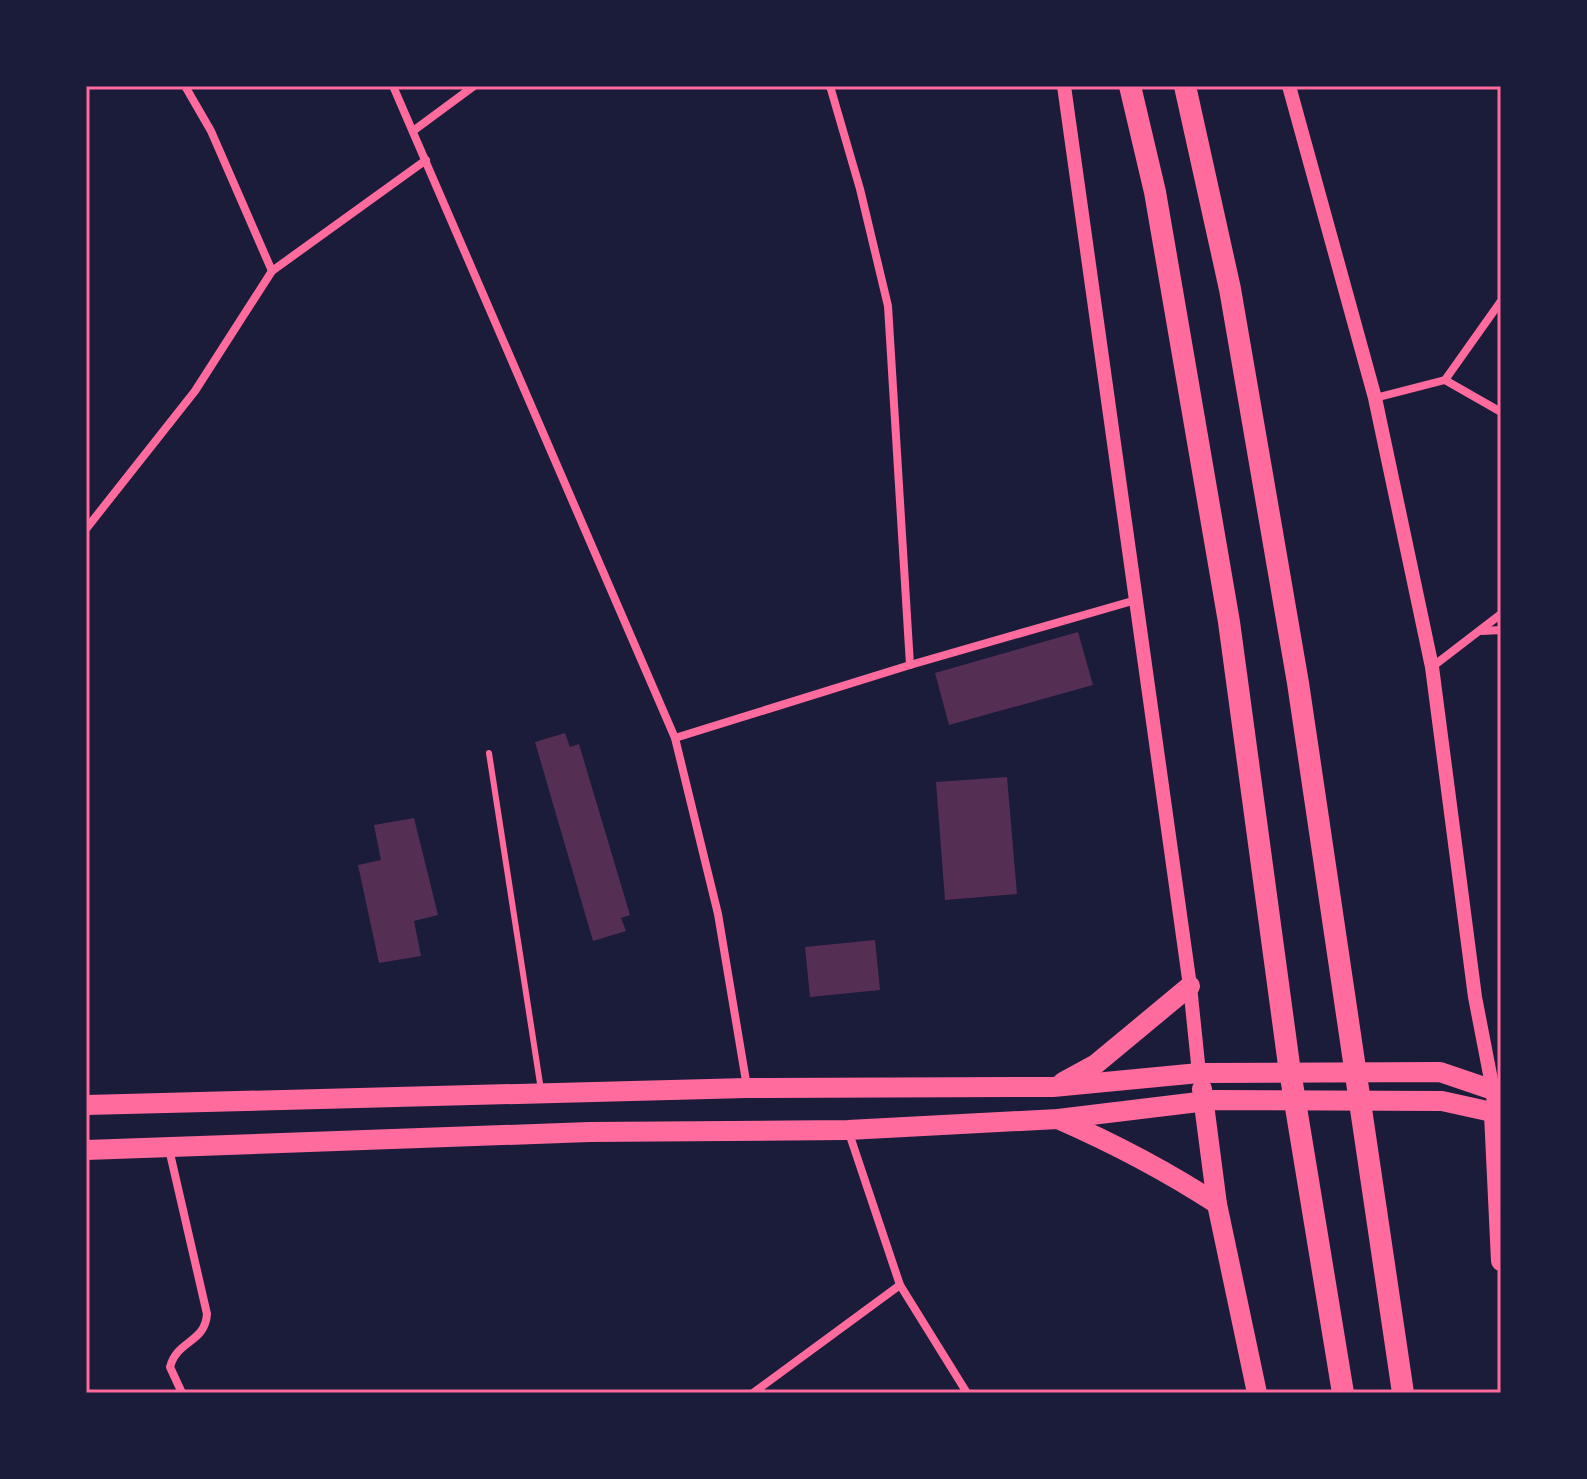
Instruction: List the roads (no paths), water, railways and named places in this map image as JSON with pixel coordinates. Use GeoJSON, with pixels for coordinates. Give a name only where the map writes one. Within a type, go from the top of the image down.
{"type":"FeatureCollection","features":[{"type":"Feature","properties":{"kind":"highway"},"geometry":{"type":"LineString","coordinates":[[1130,86],[1155,192],[1229,622],[1289,1065],[1343,1393]]}},
{"type":"Feature","properties":{"kind":"highway"},"geometry":{"type":"LineString","coordinates":[[1185,86],[1230,289],[1296,667],[1403,1393]]}},
{"type":"Feature","properties":{"kind":"main road"},"geometry":{"type":"LineString","coordinates":[[1053,1087],[1096,1064],[1190,986]]}},
{"type":"Feature","properties":{"kind":"main road"},"geometry":{"type":"LineString","coordinates":[[86,1105],[747,1088],[1053,1087],[1207,1073],[1440,1072],[1497,1089]]}},
{"type":"Feature","properties":{"kind":"main road"},"geometry":{"type":"LineString","coordinates":[[1207,1073],[1217,1204],[1257,1393]]}},
{"type":"Feature","properties":{"kind":"main road"},"geometry":{"type":"LineString","coordinates":[[86,1150],[589,1132],[848,1130],[1058,1119],[1210,1101],[1442,1101],[1497,1114],[1501,1261]]}},
{"type":"Feature","properties":{"kind":"main road"},"geometry":{"type":"LineString","coordinates":[[1058,1119],[1149,1161],[1217,1204]]}},
{"type":"Feature","properties":{"kind":"street"},"geometry":{"type":"LineString","coordinates":[[185,86],[211,131],[272,271]]}},
{"type":"Feature","properties":{"kind":"street"},"geometry":{"type":"LineString","coordinates":[[393,86],[675,738],[718,914],[747,1088]]}},
{"type":"Feature","properties":{"kind":"street"},"geometry":{"type":"LineString","coordinates":[[413,131],[474,86]]}},
{"type":"Feature","properties":{"kind":"street"},"geometry":{"type":"LineString","coordinates":[[830,86],[860,189],[888,306],[910,665]]}},
{"type":"Feature","properties":{"kind":"street"},"geometry":{"type":"LineString","coordinates":[[1064,86],[1190,986],[1207,1073]]}},
{"type":"Feature","properties":{"kind":"street"},"geometry":{"type":"LineString","coordinates":[[1289,86],[1375,398],[1432,667],[1475,997],[1497,1089],[1497,1114]]}},
{"type":"Feature","properties":{"kind":"street"},"geometry":{"type":"LineString","coordinates":[[86,529],[195,391],[272,271],[426,160]]}},
{"type":"Feature","properties":{"kind":"street"},"geometry":{"type":"LineString","coordinates":[[1375,398],[1445,380],[1501,301]]}},
{"type":"Feature","properties":{"kind":"street"},"geometry":{"type":"LineString","coordinates":[[1445,380],[1501,412]]}},
{"type":"Feature","properties":{"kind":"street"},"geometry":{"type":"LineString","coordinates":[[675,738],[910,665],[1136,600]]}},
{"type":"Feature","properties":{"kind":"street"},"geometry":{"type":"LineString","coordinates":[[1432,667],[1501,614]]}},
{"type":"Feature","properties":{"kind":"street"},"geometry":{"type":"LineString","coordinates":[[1482,631],[1501,630]]}},
{"type":"Feature","properties":{"kind":"street"},"geometry":{"type":"LineString","coordinates":[[848,1130],[900,1285],[967,1393]]}},
{"type":"Feature","properties":{"kind":"street"},"geometry":{"type":"LineString","coordinates":[[169,1148],[207,1314],[202,1333],[173,1357],[170,1367],[182,1393]]}},
{"type":"Feature","properties":{"kind":"street"},"geometry":{"type":"LineString","coordinates":[[753,1393],[900,1285]]}},
{"type":"Feature","properties":{"kind":"lane"},"geometry":{"type":"LineString","coordinates":[[489,753],[542,1094]]}}]}
